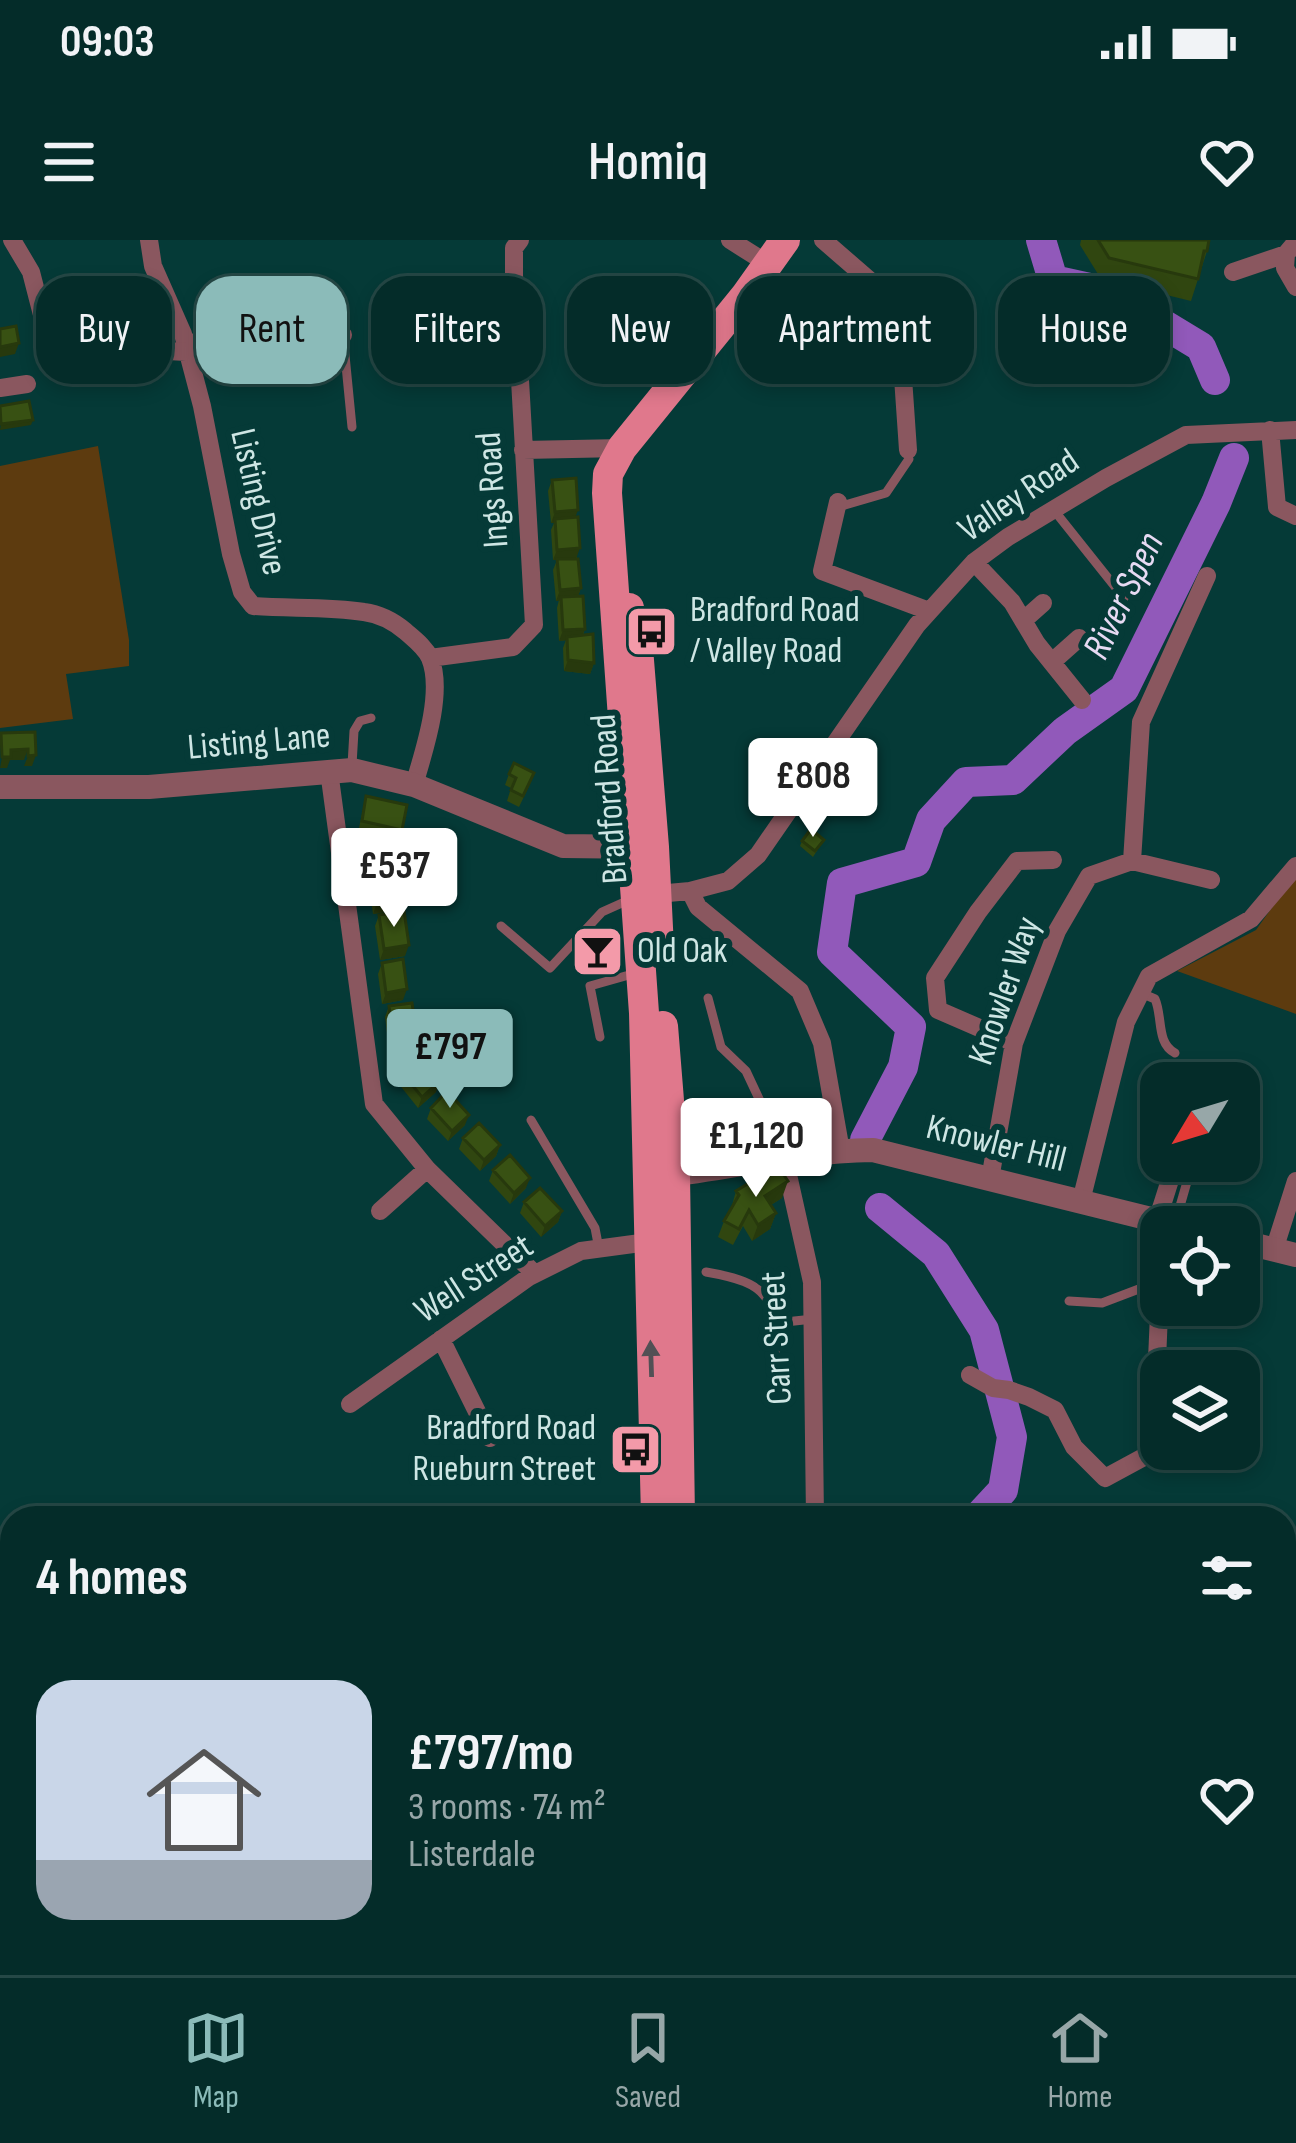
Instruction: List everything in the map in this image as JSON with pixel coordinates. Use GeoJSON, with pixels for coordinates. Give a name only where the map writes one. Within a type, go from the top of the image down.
{"type":"FeatureCollection","features":[{"type":"Feature","properties":{"kind":"main road","name":"Bradford Road"},"geometry":{"type":"LineString","coordinates":[[656,1506],[649,1242],[661,1176],[662,1000],[646,896],[638,648],[608,508],[608,474],[622,448],[776,252]]}},
{"type":"Feature","properties":{"kind":"main road","name":"Bradford Road"},"geometry":{"type":"LineString","coordinates":[[646,896],[641,971],[661,1176],[679,1506]]}},
{"type":"Feature","properties":{"kind":"street"},"geometry":{"type":"LineString","coordinates":[[12,240],[32,272],[48,338],[74,366],[149,350],[196,347]]}},
{"type":"Feature","properties":{"kind":"street","name":"Listing Drive"},"geometry":{"type":"LineString","coordinates":[[149,240],[153,266],[186,348],[202,406],[242,592],[253,606],[371,612],[395,622],[430,658]]}},
{"type":"Feature","properties":{"kind":"street","name":"Ings Road"},"geometry":{"type":"LineString","coordinates":[[430,658],[513,647],[534,625],[514,261],[520,240]]}},
{"type":"Feature","properties":{"kind":"street"},"geometry":{"type":"LineString","coordinates":[[730,240],[776,252]]}},
{"type":"Feature","properties":{"kind":"street"},"geometry":{"type":"LineString","coordinates":[[823,240],[898,305],[909,455]]}},
{"type":"Feature","properties":{"kind":"street"},"geometry":{"type":"LineString","coordinates":[[1233,272],[1291,248]]}},
{"type":"Feature","properties":{"kind":"street"},"geometry":{"type":"LineString","coordinates":[[1291,248],[1285,268],[1296,287]]}},
{"type":"Feature","properties":{"kind":"street"},"geometry":{"type":"LineString","coordinates":[[0,388],[27,385]]}},
{"type":"Feature","properties":{"kind":"street"},"geometry":{"type":"LineString","coordinates":[[1270,430],[1277,507],[1296,516]]}},
{"type":"Feature","properties":{"kind":"street","name":"Valley Road"},"geometry":{"type":"LineString","coordinates":[[646,896],[728,881],[758,855],[916,625],[974,562],[1008,537],[1186,435],[1296,430]]}},
{"type":"Feature","properties":{"kind":"street"},"geometry":{"type":"LineString","coordinates":[[523,450],[622,448]]}},
{"type":"Feature","properties":{"kind":"street"},"geometry":{"type":"LineString","coordinates":[[841,503],[822,571],[929,611]]}},
{"type":"Feature","properties":{"kind":"street"},"geometry":{"type":"LineString","coordinates":[[974,562],[1012,602],[1037,644],[1082,700]]}},
{"type":"Feature","properties":{"kind":"street"},"geometry":{"type":"LineString","coordinates":[[1207,576],[1141,722],[1132,861],[1211,880]]}},
{"type":"Feature","properties":{"kind":"street"},"geometry":{"type":"LineString","coordinates":[[1025,619],[1043,603]]}},
{"type":"Feature","properties":{"kind":"street"},"geometry":{"type":"LineString","coordinates":[[1052,662],[1079,638]]}},
{"type":"Feature","properties":{"kind":"street"},"geometry":{"type":"LineString","coordinates":[[413,784],[432,707],[435,673],[430,658]]}},
{"type":"Feature","properties":{"kind":"street"},"geometry":{"type":"LineString","coordinates":[[340,771],[374,1104],[427,1169],[535,1274]]}},
{"type":"Feature","properties":{"kind":"street","name":"Listing Lane"},"geometry":{"type":"LineString","coordinates":[[0,787],[148,787],[340,771],[413,784],[562,846],[643,848]]}},
{"type":"Feature","properties":{"kind":"street"},"geometry":{"type":"LineString","coordinates":[[1014,1043],[938,1010],[935,978],[1017,861],[1053,860]]}},
{"type":"Feature","properties":{"kind":"street","name":"Knowler Way"},"geometry":{"type":"LineString","coordinates":[[990,1179],[1014,1043],[1058,931],[1089,876],[1132,861]]}},
{"type":"Feature","properties":{"kind":"street"},"geometry":{"type":"LineString","coordinates":[[1081,1201],[1126,1022],[1149,976],[1251,919],[1296,866]]}},
{"type":"Feature","properties":{"kind":"street"},"geometry":{"type":"LineString","coordinates":[[690,891],[698,907],[800,991],[822,1043],[841,1150]]}},
{"type":"Feature","properties":{"kind":"street","name":"Knowler Hill"},"geometry":{"type":"LineString","coordinates":[[661,1176],[841,1150],[873,1150],[1140,1217]]}},
{"type":"Feature","properties":{"kind":"street","name":"Carr Street"},"geometry":{"type":"LineString","coordinates":[[779,1158],[812,1282],[814,1506]]}},
{"type":"Feature","properties":{"kind":"street"},"geometry":{"type":"LineString","coordinates":[[380,1211],[427,1169]]}},
{"type":"Feature","properties":{"kind":"street"},"geometry":{"type":"LineString","coordinates":[[1285,1252],[1296,1181]]}},
{"type":"Feature","properties":{"kind":"street","name":"Well Street"},"geometry":{"type":"LineString","coordinates":[[350,1404],[535,1274],[580,1251],[649,1242]]}},
{"type":"Feature","properties":{"kind":"street"},"geometry":{"type":"LineString","coordinates":[[970,1375],[1055,1410],[1074,1447],[1105,1478],[1153,1452],[1158,1326]]}},
{"type":"Feature","properties":{"kind":"street"},"geometry":{"type":"LineString","coordinates":[[441,1340],[490,1438]]}},
{"type":"Feature","properties":{"kind":"lane"},"geometry":{"type":"LineString","coordinates":[[347,370],[352,427]]}},
{"type":"Feature","properties":{"kind":"lane"},"geometry":{"type":"LineString","coordinates":[[841,503],[886,494],[909,455]]}},
{"type":"Feature","properties":{"kind":"lane"},"geometry":{"type":"LineString","coordinates":[[1053,509],[1124,598],[1111,630]]}},
{"type":"Feature","properties":{"kind":"lane"},"geometry":{"type":"LineString","coordinates":[[340,771],[354,731],[360,721],[371,718]]}},
{"type":"Feature","properties":{"kind":"lane"},"geometry":{"type":"LineString","coordinates":[[501,926],[550,968],[602,912],[646,896]]}},
{"type":"Feature","properties":{"kind":"lane"},"geometry":{"type":"LineString","coordinates":[[600,1036],[590,986],[641,971]]}},
{"type":"Feature","properties":{"kind":"lane"},"geometry":{"type":"LineString","coordinates":[[1141,993],[1155,999],[1164,1044],[1175,1053]]}},
{"type":"Feature","properties":{"kind":"lane"},"geometry":{"type":"LineString","coordinates":[[708,998],[721,1047],[746,1071],[769,1120],[779,1158]]}},
{"type":"Feature","properties":{"kind":"lane"},"geometry":{"type":"LineString","coordinates":[[531,1120],[595,1228],[599,1249]]}},
{"type":"Feature","properties":{"kind":"lane"},"geometry":{"type":"LineString","coordinates":[[706,1272],[730,1276],[763,1293],[776,1323],[775,1360]]}},
{"type":"Feature","properties":{"kind":"lane"},"geometry":{"type":"LineString","coordinates":[[1069,1301],[1102,1303],[1140,1289]]}},
{"type":"Feature","properties":{"kind":"lane"},"geometry":{"type":"LineString","coordinates":[[776,1323],[813,1319]]}},
{"type":"Feature","properties":{"kind":"shaded area"},"geometry":{"type":"Polygon","coordinates":[[[98,446],[129,640],[129,666],[66,674],[73,719],[0,728],[0,466],[98,446]]]}},
{"type":"Feature","properties":{"kind":"shaded area"},"geometry":{"type":"Polygon","coordinates":[[[1296,874],[1296,1014],[1177,971],[1256,930],[1296,874]]]}},
{"type":"Feature","properties":{"kind":"building"},"geometry":{"type":"Polygon","coordinates":[[[1098,240],[1209,240],[1198,279],[1109,258],[1098,240]]]}},
{"type":"Feature","properties":{"kind":"building"},"geometry":{"type":"Polygon","coordinates":[[[16,326],[19,343],[0,347],[0,329],[16,326]]]}},
{"type":"Feature","properties":{"kind":"building"},"geometry":{"type":"Polygon","coordinates":[[[29,401],[33,420],[1,424],[0,406],[29,401]]]}},
{"type":"Feature","properties":{"kind":"building"},"geometry":{"type":"Polygon","coordinates":[[[576,478],[578,510],[555,512],[552,480],[576,478]]]}},
{"type":"Feature","properties":{"kind":"building"},"geometry":{"type":"Polygon","coordinates":[[[578,517],[580,548],[557,550],[555,519],[578,517]]]}},
{"type":"Feature","properties":{"kind":"building"},"geometry":{"type":"Polygon","coordinates":[[[557,559],[578,559],[581,588],[560,590],[557,559]]]}},
{"type":"Feature","properties":{"kind":"building"},"geometry":{"type":"Polygon","coordinates":[[[583,596],[585,629],[563,630],[561,597],[583,596]]]}},
{"type":"Feature","properties":{"kind":"building"},"geometry":{"type":"Polygon","coordinates":[[[593,634],[594,663],[568,660],[567,637],[593,634]]]}},
{"type":"Feature","properties":{"kind":"building"},"geometry":{"type":"Polygon","coordinates":[[[35,732],[36,755],[28,756],[28,749],[11,750],[11,757],[2,757],[1,733],[35,732]]]}},
{"type":"Feature","properties":{"kind":"building"},"geometry":{"type":"Polygon","coordinates":[[[514,763],[534,773],[523,796],[511,790],[516,778],[509,774],[514,763]]]}},
{"type":"Feature","properties":{"kind":"building"},"geometry":{"type":"Polygon","coordinates":[[[366,796],[407,805],[402,830],[362,821],[366,796]]]}},
{"type":"Feature","properties":{"kind":"building"},"geometry":{"type":"Polygon","coordinates":[[[811,829],[824,840],[815,851],[802,841],[811,829]]]}},
{"type":"Feature","properties":{"kind":"building"},"geometry":{"type":"Polygon","coordinates":[[[397,866],[402,899],[377,903],[372,869],[397,866]]]}},
{"type":"Feature","properties":{"kind":"building"},"geometry":{"type":"Polygon","coordinates":[[[404,911],[409,945],[384,949],[379,915],[404,911]]]}},
{"type":"Feature","properties":{"kind":"building"},"geometry":{"type":"Polygon","coordinates":[[[403,959],[407,989],[386,993],[382,963],[403,959]]]}},
{"type":"Feature","properties":{"kind":"building"},"geometry":{"type":"Polygon","coordinates":[[[412,1003],[417,1035],[393,1038],[389,1006],[412,1003]]]}},
{"type":"Feature","properties":{"kind":"building"},"geometry":{"type":"Polygon","coordinates":[[[420,1057],[440,1081],[422,1097],[402,1073],[420,1057]]]}},
{"type":"Feature","properties":{"kind":"building"},"geometry":{"type":"Polygon","coordinates":[[[447,1091],[469,1115],[452,1131],[431,1108],[447,1091]]]}},
{"type":"Feature","properties":{"kind":"building"},"geometry":{"type":"Polygon","coordinates":[[[479,1123],[500,1145],[484,1160],[463,1138],[479,1123]]]}},
{"type":"Feature","properties":{"kind":"building"},"geometry":{"type":"Polygon","coordinates":[[[510,1155],[530,1178],[514,1193],[493,1170],[510,1155]]]}},
{"type":"Feature","properties":{"kind":"building"},"geometry":{"type":"Polygon","coordinates":[[[779,1168],[788,1181],[765,1196],[776,1213],[758,1225],[749,1210],[739,1229],[724,1221],[739,1195],[736,1191],[779,1168]]]}},
{"type":"Feature","properties":{"kind":"building"},"geometry":{"type":"Polygon","coordinates":[[[540,1188],[562,1211],[545,1226],[524,1202],[540,1188]]]}},
{"type":"Feature","properties":{"kind":"waterway","name":"River Spen"},"geometry":{"type":"LineString","coordinates":[[1041,240],[1053,280],[1112,293],[1201,347],[1215,380]]}},
{"type":"Feature","properties":{"kind":"waterway","name":"River Spen"},"geometry":{"type":"LineString","coordinates":[[865,1140],[903,1067],[911,1027],[832,952],[842,883],[916,862],[931,820],[966,782],[1013,780],[1065,731],[1124,689],[1234,458]]}},
{"type":"Feature","properties":{"kind":"waterway","name":"River Spen"},"geometry":{"type":"LineString","coordinates":[[880,1208],[936,1254],[984,1330],[1012,1437],[1003,1490],[988,1506]]}},
{"type":"Feature","properties":{"kind":"place","name":"Bradford Road / Valley Road"},"geometry":{"type":"Point","coordinates":[651,631]}},
{"type":"Feature","properties":{"kind":"place","name":"Old Oak"},"geometry":{"type":"Point","coordinates":[598,951]}},
{"type":"Feature","properties":{"kind":"place","name":"Bradford Road Rueburn Street"},"geometry":{"type":"Point","coordinates":[635,1449]}}]}
